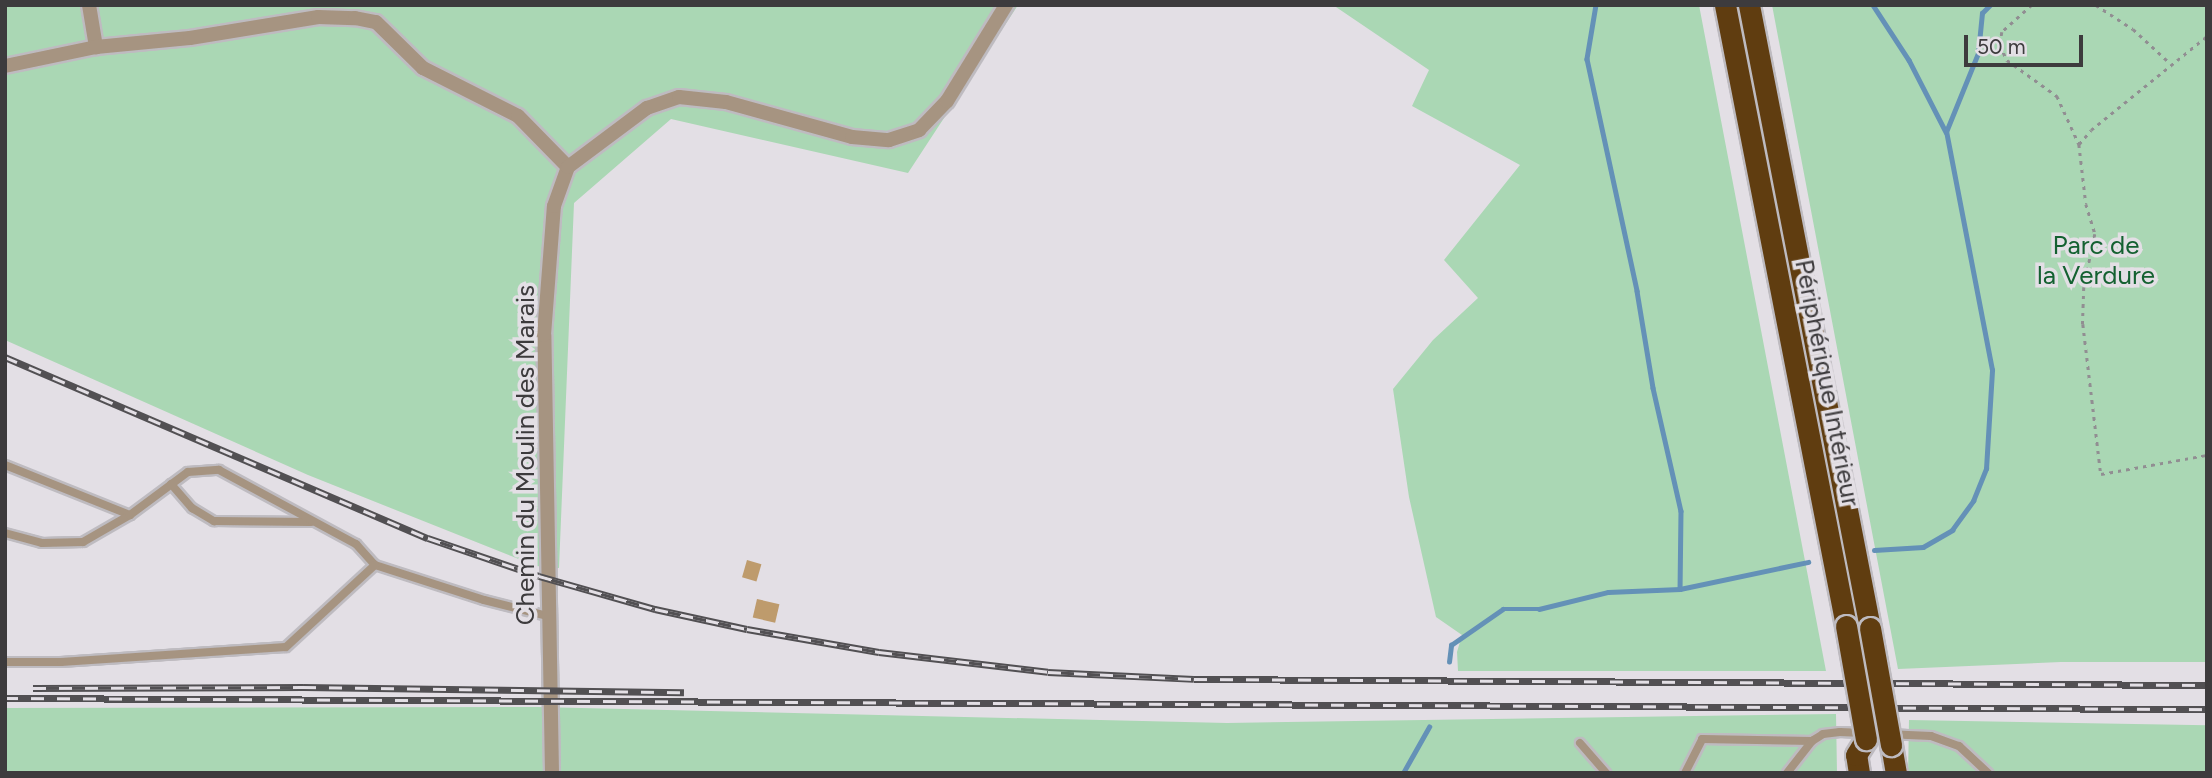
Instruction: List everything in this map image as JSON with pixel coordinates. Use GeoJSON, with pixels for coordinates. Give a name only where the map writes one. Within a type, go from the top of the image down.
{"type":"FeatureCollection","features":[{"type":"Feature","properties":{"kind":"highway","name":"Périphérique Intérieur"},"geometry":{"type":"LineString","coordinates":[[1725,5],[1873,773]]}},
{"type":"Feature","properties":{"kind":"highway"},"geometry":{"type":"LineString","coordinates":[[1749,5],[1896,773]]}},
{"type":"Feature","properties":{"kind":"highway"},"geometry":{"type":"LineString","coordinates":[[1858,773],[1856,755],[1867,739]]}},
{"type":"Feature","properties":{"kind":"street"},"geometry":{"type":"LineString","coordinates":[[89,5],[96,47]]}},
{"type":"Feature","properties":{"kind":"street"},"geometry":{"type":"LineString","coordinates":[[5,66],[96,47],[190,38],[318,17],[355,18],[376,22],[423,68],[518,116],[568,167],[647,108],[679,97],[726,102],[852,137],[889,140],[919,130],[947,101],[1006,5]]}},
{"type":"Feature","properties":{"kind":"street","name":"Chemin du Moulin des Marais"},"geometry":{"type":"LineString","coordinates":[[552,773],[544,335],[554,206],[568,167]]}},
{"type":"Feature","properties":{"kind":"lane"},"geometry":{"type":"LineString","coordinates":[[5,465],[130,515]]}},
{"type":"Feature","properties":{"kind":"lane"},"geometry":{"type":"LineString","coordinates":[[5,533],[42,542],[83,542],[130,515],[188,472],[219,470],[356,544],[375,565],[484,600],[551,617]]}},
{"type":"Feature","properties":{"kind":"lane"},"geometry":{"type":"LineString","coordinates":[[171,484],[192,508],[214,521],[315,522]]}},
{"type":"Feature","properties":{"kind":"lane"},"geometry":{"type":"LineString","coordinates":[[5,662],[61,662],[286,647],[375,565]]}},
{"type":"Feature","properties":{"kind":"lane"},"geometry":{"type":"LineString","coordinates":[[1787,773],[1812,741],[1823,734],[1840,732],[1931,736],[1959,746],[1987,773]]}},
{"type":"Feature","properties":{"kind":"lane"},"geometry":{"type":"LineString","coordinates":[[1685,773],[1702,739],[1812,741]]}},
{"type":"Feature","properties":{"kind":"lane"},"geometry":{"type":"LineString","coordinates":[[1580,743],[1606,773]]}},
{"type":"Feature","properties":{"kind":"path"},"geometry":{"type":"LineString","coordinates":[[2032,5],[2002,32],[2000,45],[2007,60],[2057,96],[2079,144],[2085,204],[2095,234],[2084,287],[2083,324],[2101,474],[2207,455]]}},
{"type":"Feature","properties":{"kind":"path"},"geometry":{"type":"LineString","coordinates":[[2096,5],[2133,29],[2171,64]]}},
{"type":"Feature","properties":{"kind":"path"},"geometry":{"type":"LineString","coordinates":[[2079,144],[2091,130],[2207,36]]}},
{"type":"Feature","properties":{"kind":"green space"},"geometry":{"type":"Polygon","coordinates":[[[5,5],[1018,5],[908,173],[671,119],[574,203],[559,568],[536,566],[308,475],[5,340],[5,5]]]}},
{"type":"Feature","properties":{"kind":"green space"},"geometry":{"type":"Polygon","coordinates":[[[1333,5],[1699,5],[1826,671],[1458,671],[1457,652],[1462,635],[1436,617],[1409,497],[1393,389],[1433,340],[1478,298],[1444,260],[1520,165],[1412,106],[1429,70],[1333,5]]]}},
{"type":"Feature","properties":{"kind":"green space","name":"Parc de la Verdure"},"geometry":{"type":"Polygon","coordinates":[[[1772,5],[2207,5],[2207,662],[2061,662],[1898,669],[1772,5]]]}},
{"type":"Feature","properties":{"kind":"green space"},"geometry":{"type":"Polygon","coordinates":[[[538,707],[1227,723],[1836,714],[1837,773],[5,773],[5,708],[538,707]]]}},
{"type":"Feature","properties":{"kind":"green space"},"geometry":{"type":"Polygon","coordinates":[[[1909,720],[2207,725],[2206,773],[1908,773],[1909,720]]]}},
{"type":"Feature","properties":{"kind":"building"},"geometry":{"type":"Polygon","coordinates":[[[747,560],[761,564],[756,581],[742,577],[747,560]]]}},
{"type":"Feature","properties":{"kind":"building"},"geometry":{"type":"Polygon","coordinates":[[[757,599],[779,604],[775,623],[753,618],[757,599]]]}},
{"type":"Feature","properties":{"kind":"waterway"},"geometry":{"type":"LineString","coordinates":[[1596,5],[1587,59],[1637,291],[1653,388],[1681,511],[1680,589]]}},
{"type":"Feature","properties":{"kind":"waterway"},"geometry":{"type":"LineString","coordinates":[[1873,5],[1909,60],[1946,132]]}},
{"type":"Feature","properties":{"kind":"waterway"},"geometry":{"type":"LineString","coordinates":[[1874,550],[1923,547],[1952,530],[1973,501],[1986,469],[1992,370],[1946,132],[1978,53],[1982,13],[1990,5]]}},
{"type":"Feature","properties":{"kind":"waterway"},"geometry":{"type":"LineString","coordinates":[[1449,662],[1451,645],[1503,609],[1539,609],[1608,592],[1680,589],[1808,562]]}},
{"type":"Feature","properties":{"kind":"waterway"},"geometry":{"type":"LineString","coordinates":[[1403,773],[1429,727]]}},
{"type":"Feature","properties":{"kind":"railway"},"geometry":{"type":"LineString","coordinates":[[5,357],[428,538],[539,576],[655,609],[747,629],[879,652],[1048,672],[1194,679],[2207,685]]}},
{"type":"Feature","properties":{"kind":"railway"},"geometry":{"type":"LineString","coordinates":[[33,688],[303,687],[684,692]]}},
{"type":"Feature","properties":{"kind":"railway"},"geometry":{"type":"LineString","coordinates":[[5,698],[2207,709]]}}]}
